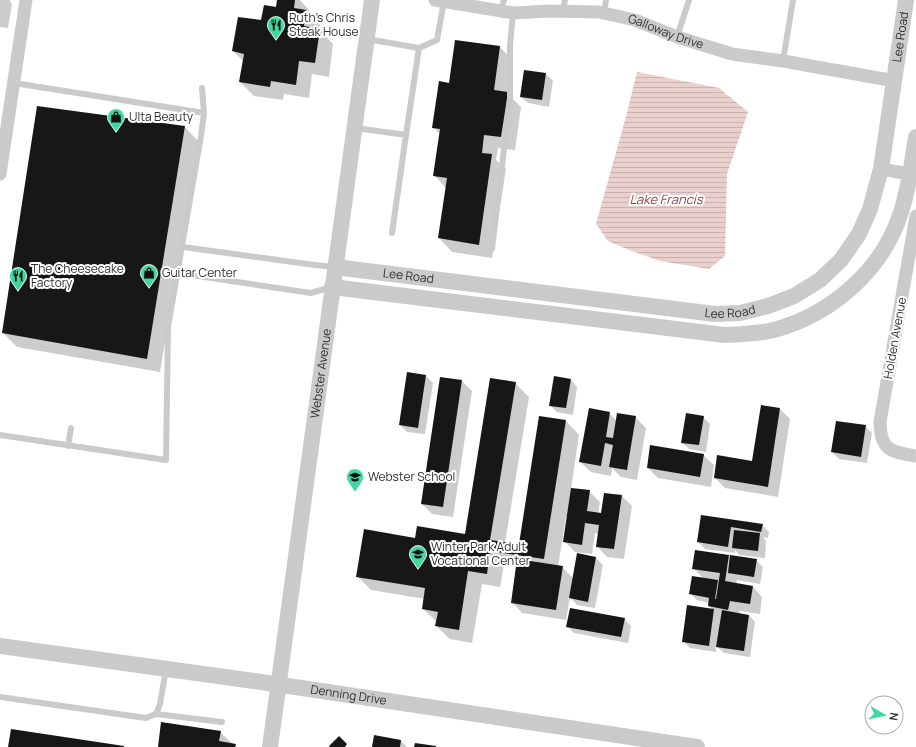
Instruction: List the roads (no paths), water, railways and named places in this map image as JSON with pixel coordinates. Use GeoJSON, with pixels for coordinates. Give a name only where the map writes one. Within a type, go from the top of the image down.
{"type":"FeatureCollection","features":[{"type":"Feature","properties":{"kind":"street"},"geometry":{"type":"LineString","coordinates":[[0,174],[26,0]]}},
{"type":"Feature","properties":{"kind":"street","name":"Webster Avenue"},"geometry":{"type":"LineString","coordinates":[[270,747],[372,0]]}},
{"type":"Feature","properties":{"kind":"street","name":"Lee Road"},"geometry":{"type":"LineString","coordinates":[[335,267],[608,302],[715,314],[740,314],[768,306],[794,296],[820,280],[841,260],[859,234],[870,209],[881,170],[906,0]]}},
{"type":"Feature","properties":{"kind":"street","name":"Galloway Drive"},"geometry":{"type":"LineString","coordinates":[[439,1],[506,8],[564,6],[604,13],[635,20],[677,37],[732,54],[783,61],[894,81]]}},
{"type":"Feature","properties":{"kind":"street","name":"Lee Road"},"geometry":{"type":"LineString","coordinates":[[332,287],[725,335],[752,334],[774,330],[804,319],[830,305],[851,288],[872,267],[890,238],[901,213],[913,174],[916,137]]}},
{"type":"Feature","properties":{"kind":"street"},"geometry":{"type":"LineString","coordinates":[[881,170],[913,174]]}},
{"type":"Feature","properties":{"kind":"street","name":"Holden Avenue"},"geometry":{"type":"LineString","coordinates":[[916,216],[880,422],[880,434],[884,444],[890,450],[896,453],[916,456]]}},
{"type":"Feature","properties":{"kind":"street"},"geometry":{"type":"LineString","coordinates":[[606,321],[608,302]]}},
{"type":"Feature","properties":{"kind":"street","name":"Denning Drive"},"geometry":{"type":"LineString","coordinates":[[0,646],[278,685],[697,747]]}},
{"type":"Feature","properties":{"kind":"lane"},"geometry":{"type":"LineString","coordinates":[[604,13],[606,0]]}},
{"type":"Feature","properties":{"kind":"lane"},"geometry":{"type":"LineString","coordinates":[[677,37],[689,0]]}},
{"type":"Feature","properties":{"kind":"lane"},"geometry":{"type":"LineString","coordinates":[[783,61],[793,0]]}},
{"type":"Feature","properties":{"kind":"lane"},"geometry":{"type":"LineString","coordinates":[[366,39],[419,48],[437,40],[439,1]]}},
{"type":"Feature","properties":{"kind":"lane"},"geometry":{"type":"LineString","coordinates":[[492,248],[510,99],[510,46],[506,8]]}},
{"type":"Feature","properties":{"kind":"lane"},"geometry":{"type":"LineString","coordinates":[[392,233],[419,48]]}},
{"type":"Feature","properties":{"kind":"lane"},"geometry":{"type":"LineString","coordinates":[[14,83],[204,113]]}},
{"type":"Feature","properties":{"kind":"lane"},"geometry":{"type":"LineString","coordinates":[[0,435],[166,460],[168,327],[201,136],[204,113],[202,88]]}},
{"type":"Feature","properties":{"kind":"lane"},"geometry":{"type":"LineString","coordinates":[[354,128],[406,135]]}},
{"type":"Feature","properties":{"kind":"lane"},"geometry":{"type":"LineString","coordinates":[[182,247],[315,266],[335,267]]}},
{"type":"Feature","properties":{"kind":"lane"},"geometry":{"type":"LineString","coordinates":[[178,273],[311,293],[332,287]]}},
{"type":"Feature","properties":{"kind":"lane"},"geometry":{"type":"LineString","coordinates":[[68,446],[71,428]]}},
{"type":"Feature","properties":{"kind":"lane"},"geometry":{"type":"LineString","coordinates":[[156,714],[160,704],[166,669]]}},
{"type":"Feature","properties":{"kind":"lane"},"geometry":{"type":"LineString","coordinates":[[0,697],[146,718],[156,714],[222,722]]}},
{"type":"Feature","properties":{"kind":"water","name":"Lake Francis"},"geometry":{"type":"Polygon","coordinates":[[[637,72],[719,88],[748,112],[727,174],[725,256],[709,269],[660,261],[629,250],[608,241],[596,224],[637,72]]]}},
{"type":"Feature","properties":{"kind":"place","name":"Ruth's Chris Steak House"},"geometry":{"type":"Point","coordinates":[276,40]}},
{"type":"Feature","properties":{"kind":"place","name":"Ulta Beauty"},"geometry":{"type":"Point","coordinates":[116,132]}},
{"type":"Feature","properties":{"kind":"place","name":"Guitar Center"},"geometry":{"type":"Point","coordinates":[149,288]}},
{"type":"Feature","properties":{"kind":"place","name":"The Cheesecake Factory"},"geometry":{"type":"Point","coordinates":[18,291]}},
{"type":"Feature","properties":{"kind":"place","name":"Webster School"},"geometry":{"type":"Point","coordinates":[355,492]}},
{"type":"Feature","properties":{"kind":"place","name":"Winter Park Adult Vocational Center"},"geometry":{"type":"Point","coordinates":[418,569]}}]}
